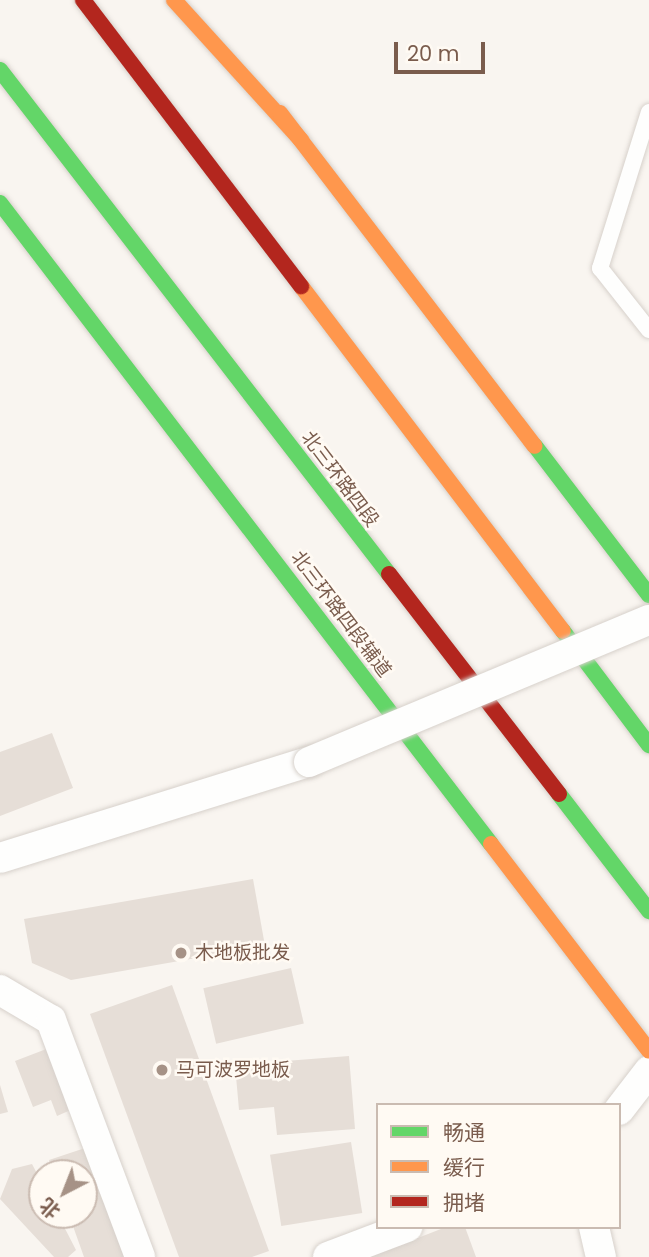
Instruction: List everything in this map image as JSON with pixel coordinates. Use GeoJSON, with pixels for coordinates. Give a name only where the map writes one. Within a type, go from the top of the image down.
{"type":"FeatureCollection","features":[{"type":"Feature","properties":{"kind":"main road"},"geometry":{"type":"LineString","coordinates":[[83,0],[649,746]]}},
{"type":"Feature","properties":{"kind":"main road"},"geometry":{"type":"LineString","coordinates":[[174,0],[300,140]]}},
{"type":"Feature","properties":{"kind":"main road"},"geometry":{"type":"LineString","coordinates":[[193,0],[649,595]]}},
{"type":"Feature","properties":{"kind":"main road","name":"北三环路四段"},"geometry":{"type":"LineString","coordinates":[[0,70],[649,911]]}},
{"type":"Feature","properties":{"kind":"main road","name":"北三环路四段辅道"},"geometry":{"type":"LineString","coordinates":[[0,203],[649,1051]]}},
{"type":"Feature","properties":{"kind":"street"},"geometry":{"type":"LineString","coordinates":[[0,858],[309,762],[649,620]]}},
{"type":"Feature","properties":{"kind":"street"},"geometry":{"type":"LineString","coordinates":[[0,990],[51,1020],[140,1257]]}},
{"type":"Feature","properties":{"kind":"street"},"geometry":{"type":"LineString","coordinates":[[621,1107],[649,1071]]}},
{"type":"Feature","properties":{"kind":"street"},"geometry":{"type":"LineString","coordinates":[[328,1257],[402,1229]]}},
{"type":"Feature","properties":{"kind":"street"},"geometry":{"type":"LineString","coordinates":[[594,1229],[601,1257]]}},
{"type":"Feature","properties":{"kind":"lane"},"geometry":{"type":"LineString","coordinates":[[649,112],[600,268],[649,330]]}},
{"type":"Feature","properties":{"kind":"building"},"geometry":{"type":"Polygon","coordinates":[[[52,733],[73,788],[0,816],[0,752],[52,733]]]}},
{"type":"Feature","properties":{"kind":"building"},"geometry":{"type":"Polygon","coordinates":[[[253,879],[265,946],[71,980],[32,963],[24,919],[253,879]]]}},
{"type":"Feature","properties":{"kind":"building"},"geometry":{"type":"Polygon","coordinates":[[[291,968],[304,1024],[216,1044],[203,988],[291,968]]]}},
{"type":"Feature","properties":{"kind":"building"},"geometry":{"type":"Polygon","coordinates":[[[172,985],[269,1251],[252,1257],[179,1257],[90,1014],[172,985]]]}},
{"type":"Feature","properties":{"kind":"building"},"geometry":{"type":"Polygon","coordinates":[[[49,1048],[73,1109],[57,1116],[51,1100],[33,1107],[15,1061],[49,1048]]]}},
{"type":"Feature","properties":{"kind":"building"},"geometry":{"type":"Polygon","coordinates":[[[349,1056],[355,1129],[277,1135],[274,1107],[239,1110],[235,1065],[349,1056]]]}},
{"type":"Feature","properties":{"kind":"building"},"geometry":{"type":"Polygon","coordinates":[[[0,1085],[8,1112],[0,1114],[0,1085]]]}},
{"type":"Feature","properties":{"kind":"building"},"geometry":{"type":"Polygon","coordinates":[[[351,1142],[362,1213],[281,1226],[270,1155],[351,1142]]]}},
{"type":"Feature","properties":{"kind":"building"},"geometry":{"type":"Polygon","coordinates":[[[88,1147],[92,1159],[52,1159],[88,1147]]]}},
{"type":"Feature","properties":{"kind":"building"},"geometry":{"type":"Polygon","coordinates":[[[28,1165],[28,1229],[65,1229],[76,1250],[68,1257],[54,1257],[0,1199],[12,1169],[28,1165]]]}},
{"type":"Feature","properties":{"kind":"building"},"geometry":{"type":"Polygon","coordinates":[[[98,1174],[128,1257],[84,1257],[74,1229],[98,1229],[98,1174]]]}},
{"type":"Feature","properties":{"kind":"building"},"geometry":{"type":"Polygon","coordinates":[[[441,1229],[466,1229],[476,1257],[369,1257],[441,1229]]]}},
{"type":"Feature","properties":{"kind":"traffic: fast"},"geometry":{"type":"LineString","coordinates":[[0,70],[389,574]]}},
{"type":"Feature","properties":{"kind":"traffic: fast"},"geometry":{"type":"LineString","coordinates":[[0,203],[491,844]]}},
{"type":"Feature","properties":{"kind":"traffic: fast"},"geometry":{"type":"LineString","coordinates":[[535,446],[649,595]]}},
{"type":"Feature","properties":{"kind":"traffic: fast"},"geometry":{"type":"LineString","coordinates":[[563,631],[649,745]]}},
{"type":"Feature","properties":{"kind":"traffic: fast"},"geometry":{"type":"LineString","coordinates":[[559,794],[649,911]]}},
{"type":"Feature","properties":{"kind":"traffic: slow"},"geometry":{"type":"LineString","coordinates":[[174,0],[301,140]]}},
{"type":"Feature","properties":{"kind":"traffic: slow"},"geometry":{"type":"LineString","coordinates":[[280,113],[535,446]]}},
{"type":"Feature","properties":{"kind":"traffic: slow"},"geometry":{"type":"LineString","coordinates":[[301,286],[563,631]]}},
{"type":"Feature","properties":{"kind":"traffic: slow"},"geometry":{"type":"LineString","coordinates":[[491,844],[649,1051]]}},
{"type":"Feature","properties":{"kind":"traffic: jam"},"geometry":{"type":"LineString","coordinates":[[83,0],[301,286]]}},
{"type":"Feature","properties":{"kind":"traffic: jam"},"geometry":{"type":"LineString","coordinates":[[389,574],[559,794]]}},
{"type":"Feature","properties":{"kind":"place","name":"木地板批发"},"geometry":{"type":"Point","coordinates":[181,953]}},
{"type":"Feature","properties":{"kind":"place","name":"马可波罗地板"},"geometry":{"type":"Point","coordinates":[162,1070]}}]}
